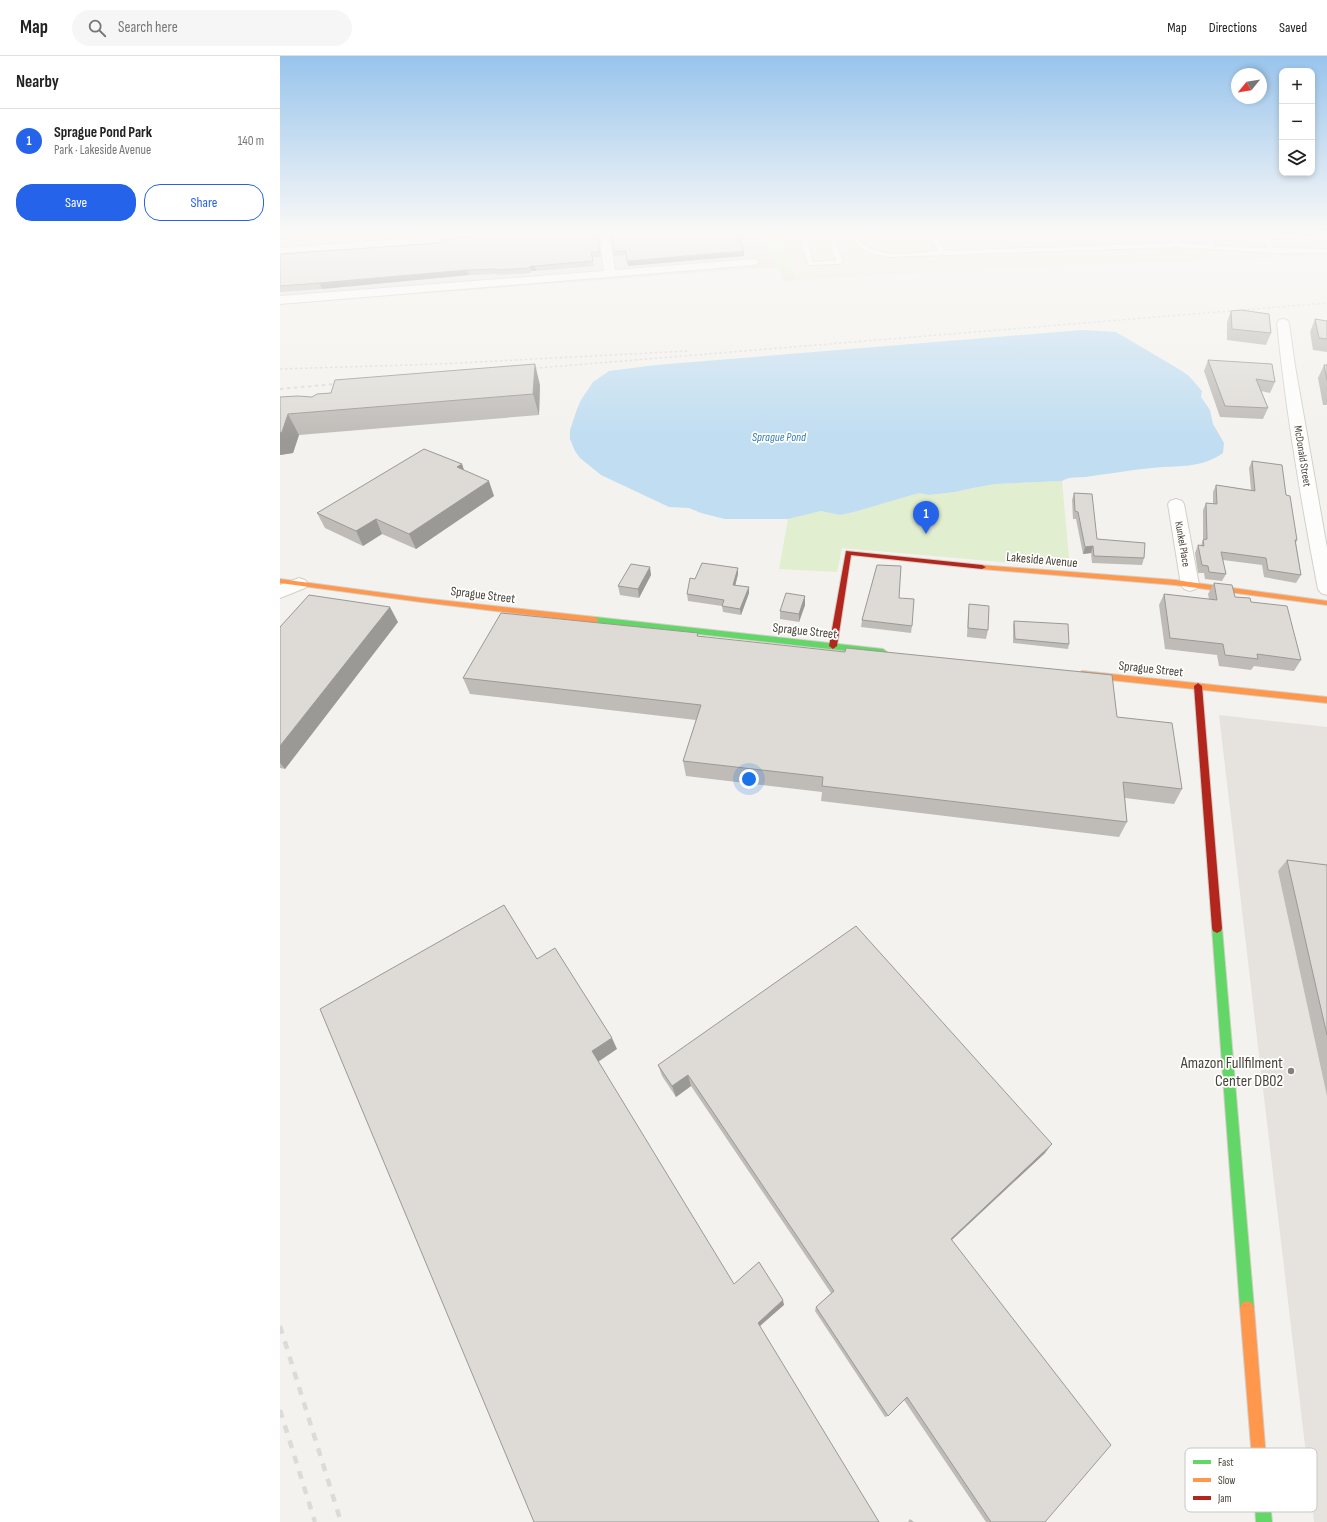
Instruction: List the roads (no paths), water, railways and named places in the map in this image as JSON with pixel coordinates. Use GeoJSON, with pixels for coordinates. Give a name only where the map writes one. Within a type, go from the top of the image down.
{"type":"FeatureCollection","features":[{"type":"Feature","properties":{"kind":"street","name":"McDonald Street"},"geometry":{"type":"LineString","coordinates":[[1283,323],[1288,366],[1316,536],[1327,589]]}},
{"type":"Feature","properties":{"kind":"street","name":"Kunkel Place"},"geometry":{"type":"LineString","coordinates":[[1176,504],[1190,585]]}},
{"type":"Feature","properties":{"kind":"street","name":"Lakeside Avenue"},"geometry":{"type":"LineString","coordinates":[[833,646],[848,553],[1054,574],[1125,578],[1237,590],[1327,603]]}},
{"type":"Feature","properties":{"kind":"street","name":"Sprague Street"},"geometry":{"type":"LineString","coordinates":[[280,582],[408,599],[888,652]]}},
{"type":"Feature","properties":{"kind":"street"},"geometry":{"type":"LineString","coordinates":[[280,592],[299,584]]}},
{"type":"Feature","properties":{"kind":"street","name":"Sprague Street"},"geometry":{"type":"LineString","coordinates":[[1070,672],[1327,700]]}},
{"type":"Feature","properties":{"kind":"street"},"geometry":{"type":"LineString","coordinates":[[1198,686],[1258,1448]]}},
{"type":"Feature","properties":{"kind":"street"},"geometry":{"type":"LineString","coordinates":[[1263,1512],[1264,1522]]}},
{"type":"Feature","properties":{"kind":"water","name":"Sprague Pond"},"geometry":{"type":"Polygon","coordinates":[[[1082,330],[1116,332],[1189,376],[1202,391],[1201,397],[1210,410],[1213,424],[1224,443],[1223,453],[1206,462],[1197,464],[1071,478],[1062,481],[995,484],[955,492],[929,495],[919,493],[840,515],[821,511],[788,519],[725,519],[701,513],[689,508],[669,507],[601,475],[580,458],[570,439],[570,430],[581,400],[593,382],[609,371],[656,365],[1082,330]]]}},
{"type":"Feature","properties":{"kind":"railway"},"geometry":{"type":"LineString","coordinates":[[525,369],[1327,303]]}},
{"type":"Feature","properties":{"kind":"railway"},"geometry":{"type":"LineString","coordinates":[[280,369],[439,364],[688,351]]}},
{"type":"Feature","properties":{"kind":"railway"},"geometry":{"type":"LineString","coordinates":[[280,389],[346,383]]}},
{"type":"Feature","properties":{"kind":"railway"},"geometry":{"type":"LineString","coordinates":[[280,1326],[341,1522]]}},
{"type":"Feature","properties":{"kind":"railway"},"geometry":{"type":"LineString","coordinates":[[280,1410],[315,1522]]}},
{"type":"Feature","properties":{"kind":"place","name":"Sprague Pond Park"},"geometry":{"type":"Point","coordinates":[926,534]}},
{"type":"Feature","properties":{"kind":"place","name":"Amazon Fullfilment Center DB02"},"geometry":{"type":"Point","coordinates":[1291,1071]}}]}
